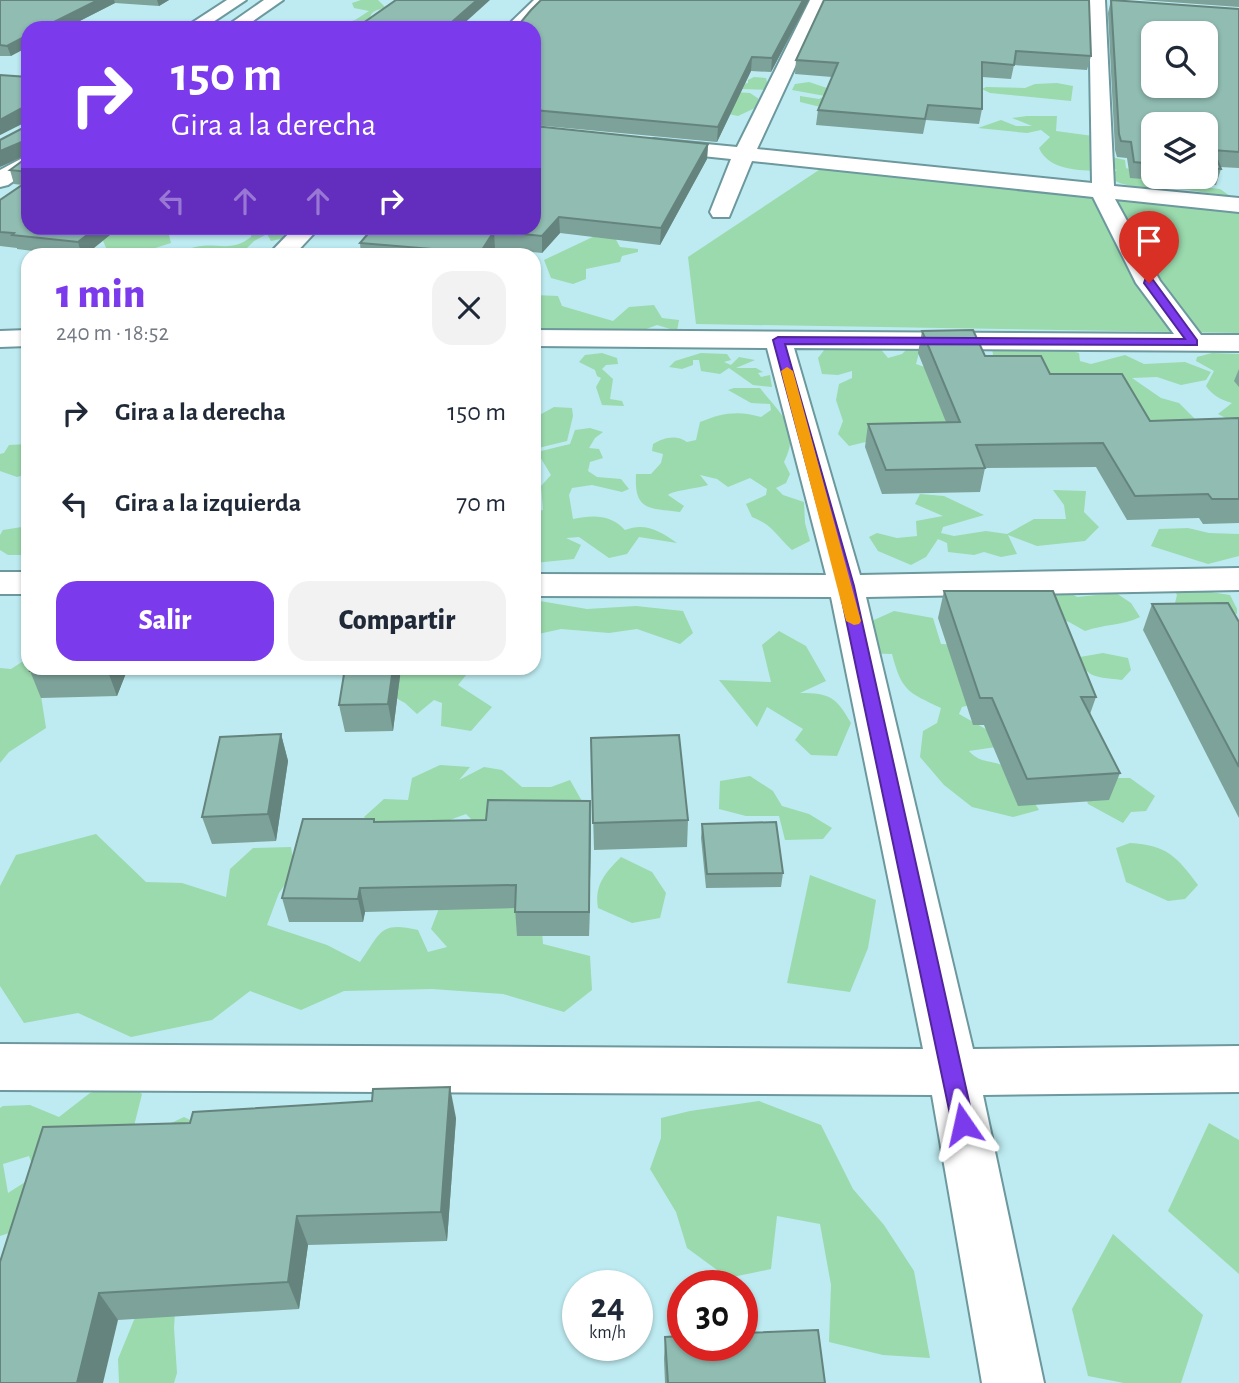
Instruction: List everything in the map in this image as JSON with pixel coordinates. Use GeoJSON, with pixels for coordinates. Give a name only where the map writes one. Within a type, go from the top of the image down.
{"type":"FeatureCollection","features":[{"type":"Feature","properties":{"kind":"street"},"geometry":{"type":"LineString","coordinates":[[204,21],[238,0]]}},
{"type":"Feature","properties":{"kind":"street"},"geometry":{"type":"LineString","coordinates":[[243,21],[275,0]]}},
{"type":"Feature","properties":{"kind":"street"},"geometry":{"type":"LineString","coordinates":[[520,21],[543,0]]}},
{"type":"Feature","properties":{"kind":"street"},"geometry":{"type":"LineString","coordinates":[[720,212],[744,155],[818,0]]}},
{"type":"Feature","properties":{"kind":"street"},"geometry":{"type":"LineString","coordinates":[[1097,3],[1104,201],[1149,283],[1193,342]]}},
{"type":"Feature","properties":{"kind":"street"},"geometry":{"type":"LineString","coordinates":[[639,144],[1239,205]]}},
{"type":"Feature","properties":{"kind":"street"},"geometry":{"type":"LineString","coordinates":[[0,180],[21,166]]}},
{"type":"Feature","properties":{"kind":"street"},"geometry":{"type":"LineString","coordinates":[[287,248],[300,235]]}},
{"type":"Feature","properties":{"kind":"street"},"geometry":{"type":"LineString","coordinates":[[0,339],[21,338]]}},
{"type":"Feature","properties":{"kind":"street"},"geometry":{"type":"LineString","coordinates":[[541,338],[1239,343]]}},
{"type":"Feature","properties":{"kind":"street"},"geometry":{"type":"LineString","coordinates":[[778,340],[846,586],[953,1072],[1013,1383]]}},
{"type":"Feature","properties":{"kind":"street"},"geometry":{"type":"LineString","coordinates":[[541,585],[846,586],[1239,579]]}},
{"type":"Feature","properties":{"kind":"street"},"geometry":{"type":"LineString","coordinates":[[0,583],[21,583]]}},
{"type":"Feature","properties":{"kind":"street"},"geometry":{"type":"LineString","coordinates":[[0,1067],[953,1072],[1239,1069]]}},
{"type":"Feature","properties":{"kind":"green space"},"geometry":{"type":"Polygon","coordinates":[[[378,0],[386,8],[372,14],[370,21],[352,21],[369,11],[354,8],[352,3],[378,0]]]}},
{"type":"Feature","properties":{"kind":"green space"},"geometry":{"type":"Polygon","coordinates":[[[754,77],[766,78],[769,90],[741,89],[735,92],[750,93],[759,99],[755,108],[738,116],[719,112],[736,85],[748,83],[748,80],[754,77]]]}},
{"type":"Feature","properties":{"kind":"green space"},"geometry":{"type":"Polygon","coordinates":[[[809,82],[836,91],[833,110],[800,102],[800,96],[819,99],[825,96],[792,90],[795,84],[809,82]]]}},
{"type":"Feature","properties":{"kind":"green space"},"geometry":{"type":"Polygon","coordinates":[[[1057,83],[1073,86],[1071,101],[990,93],[982,89],[1025,88],[1035,84],[1057,83]]]}},
{"type":"Feature","properties":{"kind":"green space"},"geometry":{"type":"Polygon","coordinates":[[[1057,116],[1056,131],[1093,136],[1107,156],[1125,160],[1126,168],[1141,173],[1141,187],[1124,184],[1107,176],[1117,170],[1103,163],[1095,171],[1055,164],[1043,155],[1039,148],[1050,137],[1041,130],[1027,133],[978,128],[1001,120],[1016,126],[1032,126],[1012,118],[1057,116]]]}},
{"type":"Feature","properties":{"kind":"green space"},"geometry":{"type":"Polygon","coordinates":[[[825,166],[1239,206],[1239,333],[696,324],[688,257],[825,166]]]}},
{"type":"Feature","properties":{"kind":"green space"},"geometry":{"type":"Polygon","coordinates":[[[1178,189],[1220,189],[1230,196],[1178,189]]]}},
{"type":"Feature","properties":{"kind":"green space"},"geometry":{"type":"Polygon","coordinates":[[[599,234],[614,236],[620,247],[638,249],[638,252],[622,256],[620,262],[586,269],[586,279],[573,284],[551,278],[544,260],[599,234]]]}},
{"type":"Feature","properties":{"kind":"green space"},"geometry":{"type":"Polygon","coordinates":[[[169,235],[171,243],[155,248],[106,248],[101,236],[169,235]]]}},
{"type":"Feature","properties":{"kind":"green space"},"geometry":{"type":"Polygon","coordinates":[[[265,235],[247,248],[192,248],[235,245],[251,237],[265,235]]]}},
{"type":"Feature","properties":{"kind":"green space"},"geometry":{"type":"Polygon","coordinates":[[[268,235],[290,237],[271,241],[268,235]]]}},
{"type":"Feature","properties":{"kind":"green space"},"geometry":{"type":"Polygon","coordinates":[[[541,295],[558,296],[562,306],[613,321],[629,307],[654,305],[662,318],[679,320],[677,331],[657,325],[625,337],[541,333],[541,295]]]}},
{"type":"Feature","properties":{"kind":"green space"},"geometry":{"type":"Polygon","coordinates":[[[1003,343],[1057,347],[1079,353],[1080,361],[1091,364],[1125,355],[1144,364],[1185,362],[1211,372],[1206,380],[1181,385],[1157,377],[1132,378],[1161,398],[1179,403],[1197,421],[1178,433],[994,360],[992,349],[1003,343]]]}},
{"type":"Feature","properties":{"kind":"green space"},"geometry":{"type":"Polygon","coordinates":[[[879,347],[888,358],[902,354],[907,349],[920,349],[916,364],[945,374],[983,414],[849,446],[838,434],[843,421],[836,400],[839,384],[852,378],[852,371],[838,375],[822,374],[818,358],[825,349],[879,347]]]}},
{"type":"Feature","properties":{"kind":"green space"},"geometry":{"type":"Polygon","coordinates":[[[602,353],[617,358],[618,364],[606,365],[602,369],[613,379],[610,399],[622,401],[624,406],[602,405],[596,387],[601,378],[595,370],[579,362],[585,355],[602,353]]]}},
{"type":"Feature","properties":{"kind":"green space"},"geometry":{"type":"Polygon","coordinates":[[[701,353],[727,354],[731,360],[724,362],[731,365],[739,357],[755,360],[736,368],[756,368],[763,372],[758,373],[761,377],[770,375],[772,387],[753,385],[729,368],[720,374],[701,371],[699,360],[693,360],[693,365],[682,369],[669,367],[675,361],[701,353]]]}},
{"type":"Feature","properties":{"kind":"green space"},"geometry":{"type":"Polygon","coordinates":[[[1212,353],[1239,354],[1239,425],[1218,414],[1232,403],[1217,397],[1208,389],[1206,386],[1214,371],[1196,361],[1197,357],[1212,353]]]}},
{"type":"Feature","properties":{"kind":"green space"},"geometry":{"type":"Polygon","coordinates":[[[760,388],[786,422],[790,440],[784,462],[790,474],[786,483],[776,488],[783,495],[804,502],[805,523],[810,541],[792,550],[770,527],[752,517],[746,504],[766,495],[767,489],[750,478],[728,487],[717,479],[700,475],[708,485],[668,495],[684,506],[680,512],[652,508],[641,501],[638,495],[636,474],[651,474],[661,463],[663,454],[652,451],[653,444],[670,438],[687,442],[696,440],[700,422],[715,416],[738,413],[761,417],[771,410],[770,404],[751,403],[728,390],[760,388]]]}},
{"type":"Feature","properties":{"kind":"green space"},"geometry":{"type":"Polygon","coordinates":[[[554,407],[572,408],[573,416],[567,441],[541,447],[541,414],[554,407]]]}},
{"type":"Feature","properties":{"kind":"green space"},"geometry":{"type":"Polygon","coordinates":[[[590,428],[603,432],[589,448],[599,449],[603,458],[590,462],[588,471],[597,477],[621,479],[629,489],[622,492],[592,485],[572,488],[569,495],[573,519],[607,518],[625,530],[646,527],[677,543],[639,537],[627,554],[609,558],[579,537],[566,538],[581,545],[574,559],[541,562],[541,486],[551,475],[541,459],[541,451],[570,444],[575,430],[590,428]]]}},
{"type":"Feature","properties":{"kind":"green space"},"geometry":{"type":"Polygon","coordinates":[[[21,444],[21,476],[0,471],[0,454],[4,453],[9,445],[21,444]]]}},
{"type":"Feature","properties":{"kind":"green space"},"geometry":{"type":"Polygon","coordinates":[[[1053,490],[1086,491],[1084,512],[1099,527],[1085,541],[1037,546],[1008,535],[1017,554],[1001,557],[984,552],[974,555],[948,552],[947,543],[938,539],[926,557],[911,565],[878,551],[869,537],[877,533],[897,538],[917,536],[916,521],[943,516],[915,504],[920,494],[944,496],[984,515],[943,527],[941,533],[954,536],[986,531],[1007,534],[1034,519],[1066,519],[1064,505],[1053,490]]]}},
{"type":"Feature","properties":{"kind":"green space"},"geometry":{"type":"Polygon","coordinates":[[[21,527],[21,555],[8,555],[0,550],[0,535],[3,530],[21,527]]]}},
{"type":"Feature","properties":{"kind":"green space"},"geometry":{"type":"Polygon","coordinates":[[[1188,528],[1209,533],[1239,534],[1239,556],[1208,564],[1151,546],[1159,529],[1188,528]]]}},
{"type":"Feature","properties":{"kind":"green space"},"geometry":{"type":"Polygon","coordinates":[[[1172,586],[1230,595],[1237,614],[1175,603],[1177,595],[1172,586]]]}},
{"type":"Feature","properties":{"kind":"green space"},"geometry":{"type":"Polygon","coordinates":[[[1061,587],[1077,597],[1116,593],[1131,603],[1140,617],[1085,631],[1069,622],[1049,616],[1038,596],[1061,587]]]}},
{"type":"Feature","properties":{"kind":"green space"},"geometry":{"type":"Polygon","coordinates":[[[541,601],[587,609],[636,606],[683,611],[693,633],[680,644],[637,629],[609,633],[561,629],[541,633],[541,601]]]}},
{"type":"Feature","properties":{"kind":"green space"},"geometry":{"type":"Polygon","coordinates":[[[894,611],[933,618],[941,644],[966,645],[993,699],[962,707],[959,714],[991,732],[996,747],[969,751],[979,759],[999,764],[1012,772],[1039,810],[1013,817],[972,807],[944,785],[920,757],[923,731],[937,723],[941,708],[914,694],[903,684],[892,654],[860,653],[854,629],[894,611]]]}},
{"type":"Feature","properties":{"kind":"green space"},"geometry":{"type":"Polygon","coordinates":[[[779,631],[806,646],[826,681],[800,693],[831,698],[841,707],[851,723],[837,756],[811,755],[795,740],[803,729],[767,707],[757,727],[719,680],[771,682],[762,645],[779,631]]]}},
{"type":"Feature","properties":{"kind":"green space"},"geometry":{"type":"Polygon","coordinates":[[[1072,648],[1080,657],[1103,653],[1128,658],[1131,670],[1122,680],[1096,676],[1082,666],[1072,648]]]}},
{"type":"Feature","properties":{"kind":"green space"},"geometry":{"type":"Polygon","coordinates":[[[21,663],[21,675],[38,675],[46,728],[9,752],[0,763],[0,668],[11,669],[21,663]]]}},
{"type":"Feature","properties":{"kind":"green space"},"geometry":{"type":"Polygon","coordinates":[[[382,675],[466,675],[458,685],[492,707],[471,731],[441,726],[442,703],[434,700],[417,714],[405,703],[383,691],[382,675]]]}},
{"type":"Feature","properties":{"kind":"green space"},"geometry":{"type":"Polygon","coordinates":[[[440,765],[470,767],[459,780],[484,767],[502,770],[522,787],[551,787],[570,780],[583,803],[477,825],[466,814],[431,827],[369,823],[364,817],[384,799],[408,800],[412,778],[440,765]]]}},
{"type":"Feature","properties":{"kind":"green space"},"geometry":{"type":"Polygon","coordinates":[[[750,776],[773,791],[782,806],[809,814],[832,828],[823,839],[785,840],[779,816],[746,816],[719,809],[720,781],[750,776]]]}},
{"type":"Feature","properties":{"kind":"green space"},"geometry":{"type":"Polygon","coordinates":[[[1106,778],[1130,778],[1155,796],[1146,811],[1131,812],[1123,823],[1088,804],[1082,785],[1106,778]]]}},
{"type":"Feature","properties":{"kind":"green space"},"geometry":{"type":"Polygon","coordinates":[[[96,834],[146,882],[182,883],[226,897],[230,869],[253,848],[291,847],[295,870],[279,893],[267,925],[327,945],[360,962],[382,932],[395,927],[418,930],[428,952],[447,947],[431,929],[445,893],[540,903],[543,944],[590,956],[592,990],[564,1012],[503,994],[432,989],[344,991],[301,1010],[250,991],[212,1020],[131,1037],[78,1013],[24,1023],[0,986],[0,886],[16,855],[96,834]]]}},
{"type":"Feature","properties":{"kind":"green space"},"geometry":{"type":"Polygon","coordinates":[[[1130,843],[1153,846],[1170,854],[1198,885],[1185,899],[1168,901],[1126,882],[1116,848],[1130,843]]]}},
{"type":"Feature","properties":{"kind":"green space"},"geometry":{"type":"Polygon","coordinates":[[[621,857],[652,872],[666,893],[660,918],[632,923],[598,908],[599,886],[610,868],[621,857]]]}},
{"type":"Feature","properties":{"kind":"green space"},"geometry":{"type":"Polygon","coordinates":[[[810,875],[876,900],[868,948],[850,992],[787,983],[810,875]]]}},
{"type":"Feature","properties":{"kind":"green space"},"geometry":{"type":"Polygon","coordinates":[[[124,1080],[142,1094],[130,1142],[25,1228],[0,1236],[0,1108],[30,1105],[59,1117],[90,1093],[124,1080]],[[29,1156],[3,1164],[8,1193],[36,1175],[29,1156]]]}},
{"type":"Feature","properties":{"kind":"green space"},"geometry":{"type":"Polygon","coordinates":[[[759,1101],[821,1125],[853,1189],[884,1225],[914,1271],[930,1358],[883,1355],[829,1342],[831,1285],[820,1224],[777,1216],[771,1269],[758,1272],[717,1270],[687,1248],[676,1212],[650,1169],[661,1138],[661,1118],[759,1101]]]}},
{"type":"Feature","properties":{"kind":"green space"},"geometry":{"type":"Polygon","coordinates":[[[184,1117],[202,1126],[181,1212],[174,1328],[177,1373],[174,1383],[119,1383],[118,1359],[145,1293],[167,1125],[184,1117]]]}},
{"type":"Feature","properties":{"kind":"green space"},"geometry":{"type":"Polygon","coordinates":[[[1209,1123],[1239,1140],[1239,1274],[1168,1211],[1209,1123]]]}},
{"type":"Feature","properties":{"kind":"green space"},"geometry":{"type":"Polygon","coordinates":[[[1113,1234],[1203,1315],[1181,1383],[1124,1383],[1088,1376],[1072,1309],[1113,1234]]]}},
{"type":"Feature","properties":{"kind":"building"},"geometry":{"type":"Polygon","coordinates":[[[0,0],[98,0],[56,21],[21,21],[21,39],[7,46],[0,45],[0,0]]]}},
{"type":"Feature","properties":{"kind":"building"},"geometry":{"type":"Polygon","coordinates":[[[396,0],[477,0],[453,21],[366,21],[396,0]]]}},
{"type":"Feature","properties":{"kind":"building"},"geometry":{"type":"Polygon","coordinates":[[[541,0],[803,0],[772,58],[752,57],[718,127],[541,111],[541,21],[522,21],[541,0]]]}},
{"type":"Feature","properties":{"kind":"building"},"geometry":{"type":"Polygon","coordinates":[[[824,0],[1089,0],[1091,56],[1016,51],[1014,65],[982,62],[982,109],[928,105],[925,119],[818,110],[838,63],[796,60],[824,0]]]}},
{"type":"Feature","properties":{"kind":"building"},"geometry":{"type":"Polygon","coordinates":[[[1111,0],[1239,9],[1239,152],[1218,150],[1218,112],[1141,112],[1141,163],[1134,162],[1131,142],[1121,141],[1111,0]]]}},
{"type":"Feature","properties":{"kind":"building"},"geometry":{"type":"Polygon","coordinates":[[[0,75],[21,76],[21,109],[0,120],[0,75]]]}},
{"type":"Feature","properties":{"kind":"building"},"geometry":{"type":"Polygon","coordinates":[[[541,127],[708,144],[661,228],[559,217],[542,236],[532,235],[541,235],[541,127]]]}},
{"type":"Feature","properties":{"kind":"building"},"geometry":{"type":"Polygon","coordinates":[[[21,129],[21,142],[0,151],[0,140],[21,129]]]}},
{"type":"Feature","properties":{"kind":"building"},"geometry":{"type":"Polygon","coordinates":[[[21,162],[21,171],[10,170],[21,162]]]}},
{"type":"Feature","properties":{"kind":"building"},"geometry":{"type":"Polygon","coordinates":[[[21,186],[21,235],[87,235],[78,242],[12,235],[14,233],[0,232],[0,200],[21,186]]]}},
{"type":"Feature","properties":{"kind":"building"},"geometry":{"type":"Polygon","coordinates":[[[367,235],[491,235],[483,248],[420,248],[360,243],[367,235]]]}},
{"type":"Feature","properties":{"kind":"building"},"geometry":{"type":"Polygon","coordinates":[[[973,330],[985,356],[1041,356],[1050,374],[1122,374],[1150,421],[1239,418],[1239,499],[1212,499],[1208,494],[1135,496],[1103,443],[976,445],[985,468],[886,470],[868,424],[960,422],[922,331],[973,330]]]}},
{"type":"Feature","properties":{"kind":"building"},"geometry":{"type":"Polygon","coordinates":[[[944,591],[1053,591],[1096,697],[1081,697],[1120,773],[1027,779],[992,698],[980,698],[944,591]]]}},
{"type":"Feature","properties":{"kind":"building"},"geometry":{"type":"Polygon","coordinates":[[[1228,603],[1239,622],[1239,767],[1152,604],[1228,603]]]}},
{"type":"Feature","properties":{"kind":"building"},"geometry":{"type":"Polygon","coordinates":[[[344,675],[392,675],[388,704],[339,705],[344,675]]]}},
{"type":"Feature","properties":{"kind":"building"},"geometry":{"type":"Polygon","coordinates":[[[281,734],[268,814],[202,817],[220,737],[281,734]]]}},
{"type":"Feature","properties":{"kind":"building"},"geometry":{"type":"Polygon","coordinates":[[[679,735],[688,820],[593,823],[591,738],[679,735]]]}},
{"type":"Feature","properties":{"kind":"building"},"geometry":{"type":"Polygon","coordinates":[[[488,800],[590,801],[589,912],[515,912],[516,885],[360,888],[358,899],[282,898],[303,819],[374,819],[374,822],[486,820],[488,800]]]}},
{"type":"Feature","properties":{"kind":"building"},"geometry":{"type":"Polygon","coordinates":[[[776,822],[783,873],[707,874],[702,824],[776,822]]]}},
{"type":"Feature","properties":{"kind":"building"},"geometry":{"type":"Polygon","coordinates":[[[450,1087],[441,1212],[297,1216],[288,1282],[99,1293],[77,1383],[0,1383],[0,1262],[43,1127],[190,1123],[193,1112],[372,1101],[373,1089],[450,1087]]]}},
{"type":"Feature","properties":{"kind":"building"},"geometry":{"type":"Polygon","coordinates":[[[818,1330],[825,1383],[668,1383],[665,1337],[667,1361],[758,1361],[758,1332],[818,1330]]]}},
{"type":"Feature","properties":{"kind":"slow traffic"},"geometry":{"type":"LineString","coordinates":[[787,371],[854,621]]}},
{"type":"Feature","properties":{"kind":"route"},"geometry":{"type":"LineString","coordinates":[[963,1124],[846,586],[778,340],[1193,342],[1149,283]]}}]}
